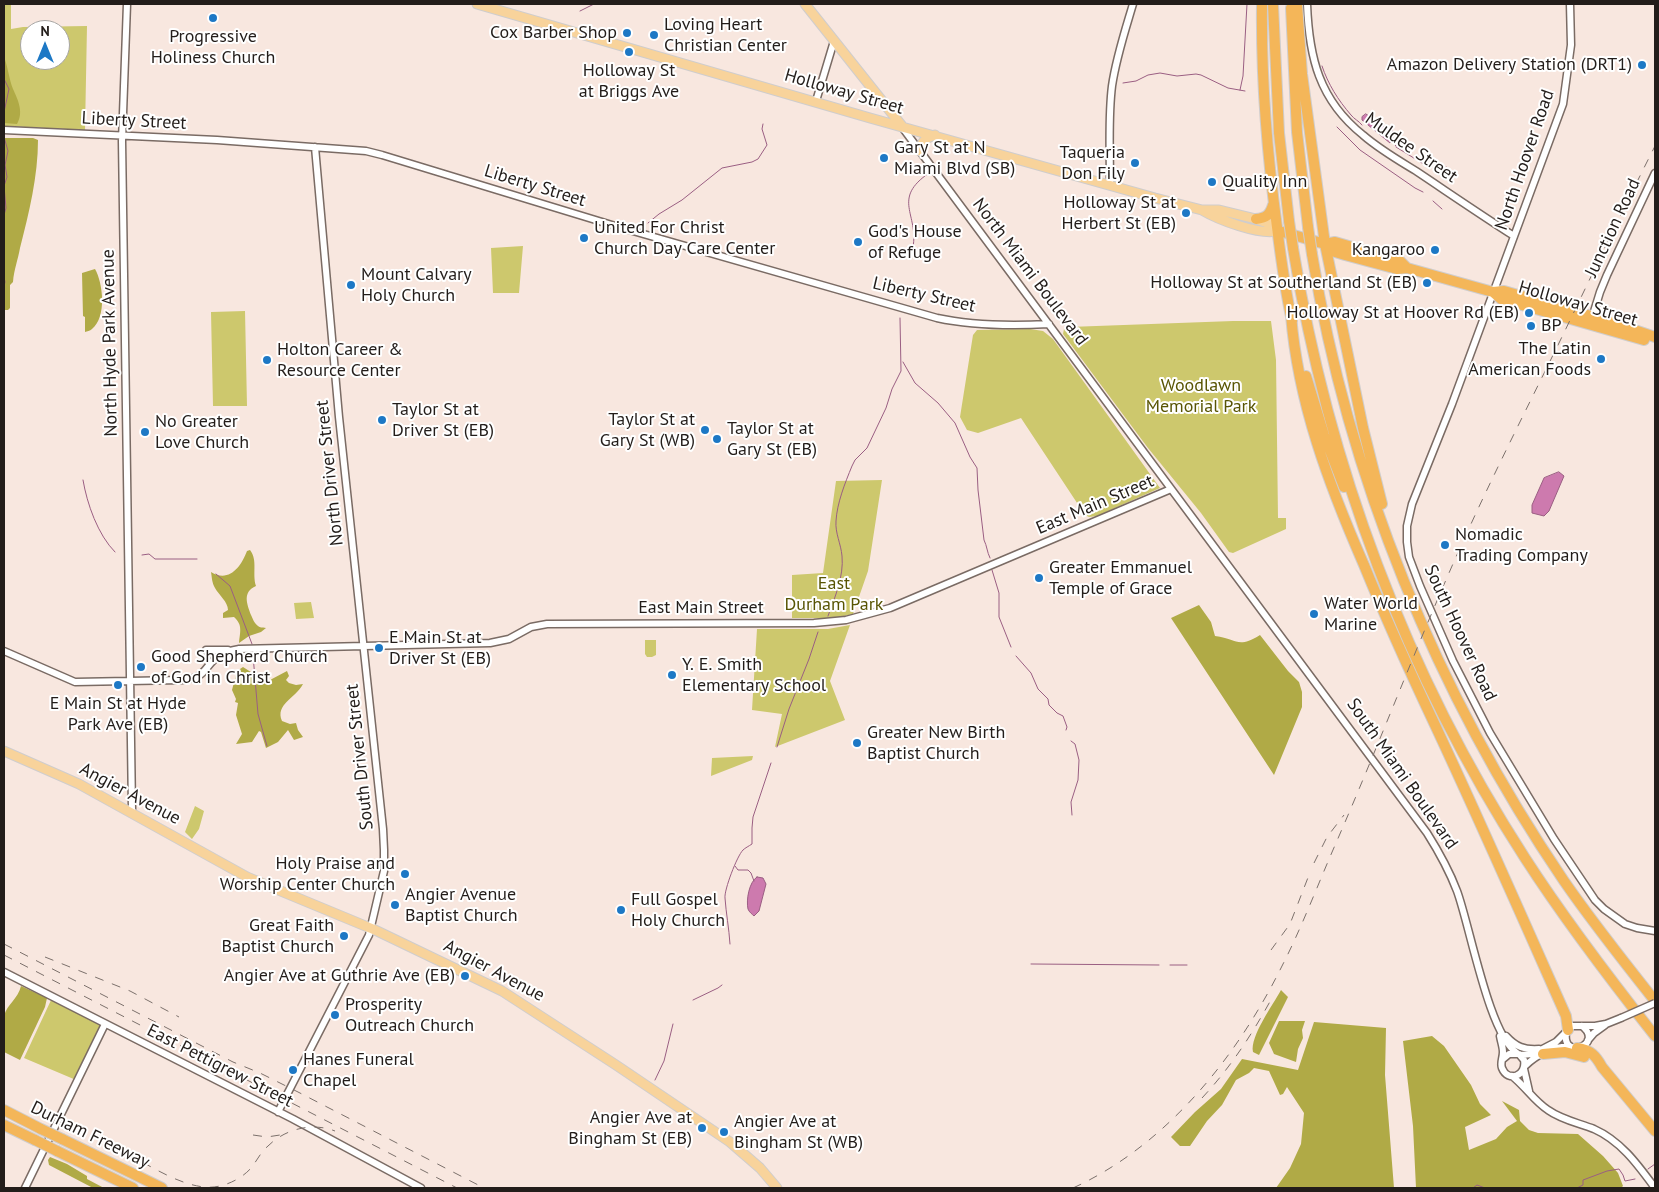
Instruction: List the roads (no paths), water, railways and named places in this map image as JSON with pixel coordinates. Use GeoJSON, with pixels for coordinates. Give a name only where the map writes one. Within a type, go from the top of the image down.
{"type":"FeatureCollection","features":[{"type":"Feature","properties":{"kind":"highway"},"geometry":{"type":"LineString","coordinates":[[1262,4],[1264,106],[1283,274],[1306,375],[1324,435],[1423,675],[1481,786],[1547,892],[1655,1036]]}},
{"type":"Feature","properties":{"kind":"highway"},"geometry":{"type":"LineString","coordinates":[[1273,4],[1279,133],[1293,248],[1307,324],[1323,392],[1338,448],[1367,540]]}},
{"type":"Feature","properties":{"kind":"highway"},"geometry":{"type":"LineString","coordinates":[[1291,4],[1297,132],[1312,254],[1330,346],[1353,435],[1374,501],[1408,591],[1460,703],[1520,811],[1588,914],[1655,1002]]}},
{"type":"Feature","properties":{"kind":"highway"},"geometry":{"type":"LineString","coordinates":[[1297,4],[1302,74],[1325,244],[1374,474],[1408,591]]}},
{"type":"Feature","properties":{"kind":"highway"},"geometry":{"type":"LineString","coordinates":[[1256,219],[1268,216],[1274,204]]}},
{"type":"Feature","properties":{"kind":"highway","name":"Holloway Street"},"geometry":{"type":"LineString","coordinates":[[1277,231],[1325,244],[1335,242],[1350,246],[1400,261],[1407,268]]}},
{"type":"Feature","properties":{"kind":"highway","name":"Holloway Street"},"geometry":{"type":"LineString","coordinates":[[1325,244],[1332,252],[1397,269],[1407,268],[1493,292],[1504,291],[1655,343]]}},
{"type":"Feature","properties":{"kind":"highway"},"geometry":{"type":"LineString","coordinates":[[1331,272],[1333,262],[1345,255]]}},
{"type":"Feature","properties":{"kind":"highway"},"geometry":{"type":"LineString","coordinates":[[1291,315],[1294,346],[1304,397],[1321,457],[1335,496],[1399,649],[1566,1016],[1567,1032]]}},
{"type":"Feature","properties":{"kind":"highway","name":"Holloway Street"},"geometry":{"type":"LineString","coordinates":[[1592,321],[1655,337]]}},
{"type":"Feature","properties":{"kind":"highway"},"geometry":{"type":"LineString","coordinates":[[1638,1014],[1655,1044]]}},
{"type":"Feature","properties":{"kind":"highway"},"geometry":{"type":"LineString","coordinates":[[1574,1048],[1592,1054],[1655,1131]]}},
{"type":"Feature","properties":{"kind":"highway"},"geometry":{"type":"LineString","coordinates":[[1543,1051],[1568,1052],[1586,1057],[1602,1067]]}},
{"type":"Feature","properties":{"kind":"highway","name":"Durham Freeway"},"geometry":{"type":"LineString","coordinates":[[4,1110],[162,1188]]}},
{"type":"Feature","properties":{"kind":"highway","name":"Durham Freeway"},"geometry":{"type":"LineString","coordinates":[[4,1125],[133,1188]]}},
{"type":"Feature","properties":{"kind":"main road","name":"Holloway Street"},"geometry":{"type":"LineString","coordinates":[[477,4],[870,118],[1110,185],[1202,210],[1219,210],[1256,219],[1270,224],[1277,231]]}},
{"type":"Feature","properties":{"kind":"main road","name":"North Miami Boulevard"},"geometry":{"type":"LineString","coordinates":[[805,4],[902,126]]}},
{"type":"Feature","properties":{"kind":"main road"},"geometry":{"type":"LineString","coordinates":[[870,118],[880,114],[882,102]]}},
{"type":"Feature","properties":{"kind":"main road"},"geometry":{"type":"LineString","coordinates":[[920,151],[922,141],[935,135]]}},
{"type":"Feature","properties":{"kind":"main road","name":"Holloway Street"},"geometry":{"type":"LineString","coordinates":[[1202,210],[1216,219],[1268,233],[1277,231]]}},
{"type":"Feature","properties":{"kind":"main road","name":"Angier Avenue"},"geometry":{"type":"LineString","coordinates":[[4,751],[78,784],[247,877],[371,928],[475,977],[539,1013],[730,1142],[760,1168],[777,1188]]}},
{"type":"Feature","properties":{"kind":"street","name":"North Hyde Park Avenue"},"geometry":{"type":"LineString","coordinates":[[128,4],[122,136],[131,812]]}},
{"type":"Feature","properties":{"kind":"street"},"geometry":{"type":"LineString","coordinates":[[1110,185],[1112,86],[1120,48],[1133,4]]}},
{"type":"Feature","properties":{"kind":"street","name":"Muldee Street"},"geometry":{"type":"LineString","coordinates":[[1307,4],[1308,34],[1317,72],[1328,95],[1344,117],[1370,141],[1514,236]]}},
{"type":"Feature","properties":{"kind":"street","name":"North Hoover Road"},"geometry":{"type":"LineString","coordinates":[[1493,292],[1563,104],[1571,51],[1570,4]]}},
{"type":"Feature","properties":{"kind":"street"},"geometry":{"type":"LineString","coordinates":[[816,102],[834,41]]}},
{"type":"Feature","properties":{"kind":"street","name":"North Miami Boulevard"},"geometry":{"type":"LineString","coordinates":[[902,126],[1227,562]]}},
{"type":"Feature","properties":{"kind":"street","name":"Liberty Street"},"geometry":{"type":"LineString","coordinates":[[4,130],[217,140],[350,150],[382,155],[612,225],[937,318],[971,324],[1049,324]]}},
{"type":"Feature","properties":{"kind":"street","name":"North Driver Street"},"geometry":{"type":"LineString","coordinates":[[315,147],[328,302],[362,645]]}},
{"type":"Feature","properties":{"kind":"street","name":"Junction Road"},"geometry":{"type":"LineString","coordinates":[[1592,321],[1603,283],[1655,172]]}},
{"type":"Feature","properties":{"kind":"street","name":"South Hoover Road"},"geometry":{"type":"LineString","coordinates":[[1493,292],[1410,511],[1406,534],[1409,558],[1436,624],[1470,696],[1511,769],[1559,846],[1595,900],[1604,909],[1625,924],[1655,931]]}},
{"type":"Feature","properties":{"kind":"street","name":"East Main Street"},"geometry":{"type":"LineString","coordinates":[[206,650],[498,642],[509,639],[532,627],[547,624],[806,623],[846,620],[890,608],[1171,489]]}},
{"type":"Feature","properties":{"kind":"street","name":"South Miami Boulevard"},"geometry":{"type":"LineString","coordinates":[[1227,562],[1414,814],[1438,850],[1459,897],[1486,995],[1499,1030],[1503,1059]]}},
{"type":"Feature","properties":{"kind":"street","name":"South Driver Street"},"geometry":{"type":"LineString","coordinates":[[278,1112],[371,928],[384,871],[384,850],[362,645]]}},
{"type":"Feature","properties":{"kind":"street","name":"East Main Street"},"geometry":{"type":"LineString","coordinates":[[4,650],[75,682],[182,680],[194,678],[206,670],[220,655],[239,649]]}},
{"type":"Feature","properties":{"kind":"street","name":"East Pettigrew Street"},"geometry":{"type":"LineString","coordinates":[[4,972],[278,1112],[421,1188]]}},
{"type":"Feature","properties":{"kind":"street"},"geometry":{"type":"LineString","coordinates":[[1512,1076],[1520,1074],[1533,1059],[1559,1040],[1574,1026],[1592,1027],[1606,1024],[1655,1002]]}},
{"type":"Feature","properties":{"kind":"street"},"geometry":{"type":"LineString","coordinates":[[25,1188],[105,1024]]}},
{"type":"Feature","properties":{"kind":"street"},"geometry":{"type":"LineString","coordinates":[[1606,1024],[1594,1033],[1585,1045],[1574,1048],[1560,1047],[1532,1054],[1509,1054],[1503,1059],[1503,1071],[1512,1076],[1529,1091],[1546,1110],[1597,1130],[1612,1140],[1634,1160],[1655,1188]]}},
{"type":"Feature","properties":{"kind":"street"},"geometry":{"type":"LineString","coordinates":[[1582,1026],[1588,1032],[1588,1040]]}},
{"type":"Feature","properties":{"kind":"street"},"geometry":{"type":"LineString","coordinates":[[1499,1030],[1518,1047],[1543,1051]]}},
{"type":"Feature","properties":{"kind":"street","name":"South Miami Boulevard"},"geometry":{"type":"LineString","coordinates":[[1499,1030],[1508,1046],[1519,1054]]}},
{"type":"Feature","properties":{"kind":"street"},"geometry":{"type":"LineString","coordinates":[[1567,1032],[1566,1041],[1574,1048]]}},
{"type":"Feature","properties":{"kind":"street"},"geometry":{"type":"LineString","coordinates":[[1519,1054],[1524,1060],[1529,1091]]}},
{"type":"Feature","properties":{"kind":"waterway"},"geometry":{"type":"LineString","coordinates":[[580,11],[594,4]]}},
{"type":"Feature","properties":{"kind":"waterway"},"geometry":{"type":"LineString","coordinates":[[1240,90],[1243,76],[1247,4]]}},
{"type":"Feature","properties":{"kind":"waterway"},"geometry":{"type":"LineString","coordinates":[[1322,66],[1338,98],[1362,125]]}},
{"type":"Feature","properties":{"kind":"waterway"},"geometry":{"type":"LineString","coordinates":[[1123,83],[1160,73],[1177,76],[1196,74],[1228,88],[1245,91]]}},
{"type":"Feature","properties":{"kind":"waterway"},"geometry":{"type":"LineString","coordinates":[[4,79],[9,89],[4,112]]}},
{"type":"Feature","properties":{"kind":"waterway"},"geometry":{"type":"LineString","coordinates":[[648,223],[682,200],[722,168],[758,159],[767,145],[762,129],[763,124]]}},
{"type":"Feature","properties":{"kind":"waterway"},"geometry":{"type":"LineString","coordinates":[[1337,127],[1360,150],[1423,192]]}},
{"type":"Feature","properties":{"kind":"waterway"},"geometry":{"type":"LineString","coordinates":[[4,137],[8,151],[5,165],[7,177],[4,186],[6,208],[4,215]]}},
{"type":"Feature","properties":{"kind":"waterway"},"geometry":{"type":"LineString","coordinates":[[1392,141],[1396,146]]}},
{"type":"Feature","properties":{"kind":"waterway"},"geometry":{"type":"LineString","coordinates":[[1396,147],[1430,168]]}},
{"type":"Feature","properties":{"kind":"waterway"},"geometry":{"type":"LineString","coordinates":[[1443,171],[1446,167]]}},
{"type":"Feature","properties":{"kind":"waterway"},"geometry":{"type":"LineString","coordinates":[[913,247],[914,235],[909,199],[911,191],[929,173]]}},
{"type":"Feature","properties":{"kind":"waterway"},"geometry":{"type":"LineString","coordinates":[[1433,201],[1442,209]]}},
{"type":"Feature","properties":{"kind":"waterway"},"geometry":{"type":"LineString","coordinates":[[4,220],[4,227]]}},
{"type":"Feature","properties":{"kind":"waterway"},"geometry":{"type":"LineString","coordinates":[[4,254],[4,263]]}},
{"type":"Feature","properties":{"kind":"waterway"},"geometry":{"type":"LineString","coordinates":[[4,277],[4,286]]}},
{"type":"Feature","properties":{"kind":"waterway"},"geometry":{"type":"LineString","coordinates":[[828,616],[842,571],[841,547],[836,525],[838,507],[852,466],[855,460],[867,448],[901,371],[900,318]]}},
{"type":"Feature","properties":{"kind":"waterway"},"geometry":{"type":"LineString","coordinates":[[903,362],[915,383],[938,403],[955,423],[977,468],[984,540],[990,558]]}},
{"type":"Feature","properties":{"kind":"waterway"},"geometry":{"type":"LineString","coordinates":[[83,480],[94,519],[103,537],[115,552]]}},
{"type":"Feature","properties":{"kind":"waterway"},"geometry":{"type":"LineString","coordinates":[[142,555],[149,554],[155,559],[197,559]]}},
{"type":"Feature","properties":{"kind":"waterway"},"geometry":{"type":"LineString","coordinates":[[992,570],[999,593],[999,617],[1011,647]]}},
{"type":"Feature","properties":{"kind":"waterway"},"geometry":{"type":"LineString","coordinates":[[216,574],[230,586],[252,644]]}},
{"type":"Feature","properties":{"kind":"waterway"},"geometry":{"type":"LineString","coordinates":[[777,747],[818,632]]}},
{"type":"Feature","properties":{"kind":"waterway"},"geometry":{"type":"LineString","coordinates":[[253,655],[258,714],[267,746]]}},
{"type":"Feature","properties":{"kind":"waterway"},"geometry":{"type":"LineString","coordinates":[[1016,656],[1031,673],[1038,689],[1048,699],[1049,705],[1063,716],[1067,727],[1066,730]]}},
{"type":"Feature","properties":{"kind":"waterway"},"geometry":{"type":"LineString","coordinates":[[1071,741],[1075,744],[1079,760],[1078,780],[1071,802],[1072,815]]}},
{"type":"Feature","properties":{"kind":"waterway"},"geometry":{"type":"LineString","coordinates":[[730,944],[725,894],[740,853],[752,844],[753,817],[771,763]]}},
{"type":"Feature","properties":{"kind":"waterway"},"geometry":{"type":"LineString","coordinates":[[735,866],[738,870],[748,870],[754,881]]}},
{"type":"Feature","properties":{"kind":"waterway"},"geometry":{"type":"LineString","coordinates":[[1031,964],[1159,965]]}},
{"type":"Feature","properties":{"kind":"waterway"},"geometry":{"type":"LineString","coordinates":[[1170,965],[1187,965]]}},
{"type":"Feature","properties":{"kind":"waterway"},"geometry":{"type":"LineString","coordinates":[[693,1000],[722,985]]}},
{"type":"Feature","properties":{"kind":"waterway"},"geometry":{"type":"LineString","coordinates":[[655,1080],[664,1061],[673,1024]]}},
{"type":"Feature","properties":{"kind":"waterway"},"geometry":{"type":"LineString","coordinates":[[1648,1169],[1655,1164]]}},
{"type":"Feature","properties":{"kind":"waterway"},"geometry":{"type":"LineString","coordinates":[[1577,1188],[1583,1185],[1583,1180],[1607,1171],[1619,1169],[1625,1181],[1635,1179]]}},
{"type":"Feature","properties":{"kind":"waterway"},"geometry":{"type":"LineString","coordinates":[[1473,1188],[1477,1185],[1485,1188]]}},
{"type":"Feature","properties":{"kind":"railway"},"geometry":{"type":"LineString","coordinates":[[1073,1188],[1107,1170],[1139,1148],[1169,1123],[1221,1065],[1244,1033],[1264,1000],[1303,921],[1468,530],[1655,146]]}},
{"type":"Feature","properties":{"kind":"railway"},"geometry":{"type":"LineString","coordinates":[[1314,863],[1327,837],[1344,815]]}},
{"type":"Feature","properties":{"kind":"railway"},"geometry":{"type":"LineString","coordinates":[[1271,950],[1290,924],[1309,875]]}},
{"type":"Feature","properties":{"kind":"railway"},"geometry":{"type":"LineString","coordinates":[[4,944],[484,1188]]}},
{"type":"Feature","properties":{"kind":"railway"},"geometry":{"type":"LineString","coordinates":[[4,955],[457,1188]]}},
{"type":"Feature","properties":{"kind":"railway"},"geometry":{"type":"LineString","coordinates":[[45,957],[130,991],[179,1017]]}},
{"type":"Feature","properties":{"kind":"railway"},"geometry":{"type":"LineString","coordinates":[[1202,1098],[1241,1049],[1273,996]]}},
{"type":"Feature","properties":{"kind":"railway"},"geometry":{"type":"LineString","coordinates":[[127,1154],[164,1174],[184,1182],[204,1187],[217,1187],[230,1183],[242,1176],[252,1167],[261,1153],[282,1135],[308,1127],[326,1128],[335,1131]]}},
{"type":"Feature","properties":{"kind":"railway"},"geometry":{"type":"LineString","coordinates":[[253,1135],[267,1137],[280,1135]]}},
{"type":"Feature","properties":{"kind":"place","name":"Progressive Holiness Church"},"geometry":{"type":"Point","coordinates":[213,18]}},
{"type":"Feature","properties":{"kind":"place","name":"Cox Barber Shop"},"geometry":{"type":"Point","coordinates":[627,33]}},
{"type":"Feature","properties":{"kind":"place","name":"Loving Heart Christian Center"},"geometry":{"type":"Point","coordinates":[654,35]}},
{"type":"Feature","properties":{"kind":"place","name":"Holloway St at Briggs Ave"},"geometry":{"type":"Point","coordinates":[629,52]}},
{"type":"Feature","properties":{"kind":"place","name":"Amazon Delivery Station (DRT1)"},"geometry":{"type":"Point","coordinates":[1642,65]}},
{"type":"Feature","properties":{"kind":"place","name":"Gary St at N Miami Blvd (SB)"},"geometry":{"type":"Point","coordinates":[884,158]}},
{"type":"Feature","properties":{"kind":"place","name":"Taqueria Don Fily"},"geometry":{"type":"Point","coordinates":[1135,163]}},
{"type":"Feature","properties":{"kind":"place","name":"Quality Inn"},"geometry":{"type":"Point","coordinates":[1212,182]}},
{"type":"Feature","properties":{"kind":"place","name":"Holloway St at Herbert St (EB)"},"geometry":{"type":"Point","coordinates":[1186,213]}},
{"type":"Feature","properties":{"kind":"place","name":"United For Christ Church Day Care Center"},"geometry":{"type":"Point","coordinates":[584,238]}},
{"type":"Feature","properties":{"kind":"place","name":"God's House of Refuge"},"geometry":{"type":"Point","coordinates":[858,242]}},
{"type":"Feature","properties":{"kind":"place","name":"Kangaroo"},"geometry":{"type":"Point","coordinates":[1435,250]}},
{"type":"Feature","properties":{"kind":"place","name":"Holloway St at Southerland St (EB)"},"geometry":{"type":"Point","coordinates":[1427,283]}},
{"type":"Feature","properties":{"kind":"place","name":"Mount Calvary Holy Church"},"geometry":{"type":"Point","coordinates":[351,285]}},
{"type":"Feature","properties":{"kind":"place","name":"Holloway St at Hoover Rd (EB)"},"geometry":{"type":"Point","coordinates":[1529,313]}},
{"type":"Feature","properties":{"kind":"place","name":"BP"},"geometry":{"type":"Point","coordinates":[1531,326]}},
{"type":"Feature","properties":{"kind":"place","name":"The Latin American Foods"},"geometry":{"type":"Point","coordinates":[1601,359]}},
{"type":"Feature","properties":{"kind":"place","name":"Holton Career & Resource Center"},"geometry":{"type":"Point","coordinates":[267,360]}},
{"type":"Feature","properties":{"kind":"place","name":"Taylor St at Driver St (EB)"},"geometry":{"type":"Point","coordinates":[382,420]}},
{"type":"Feature","properties":{"kind":"place","name":"Taylor St at Gary St (WB)"},"geometry":{"type":"Point","coordinates":[705,430]}},
{"type":"Feature","properties":{"kind":"place","name":"No Greater Love Church"},"geometry":{"type":"Point","coordinates":[145,432]}},
{"type":"Feature","properties":{"kind":"place","name":"Taylor St at Gary St (EB)"},"geometry":{"type":"Point","coordinates":[717,439]}},
{"type":"Feature","properties":{"kind":"place","name":"Nomadic Trading Company"},"geometry":{"type":"Point","coordinates":[1445,545]}},
{"type":"Feature","properties":{"kind":"place","name":"Greater Emmanuel Temple of Grace"},"geometry":{"type":"Point","coordinates":[1039,578]}},
{"type":"Feature","properties":{"kind":"place","name":"Water World Marine"},"geometry":{"type":"Point","coordinates":[1314,614]}},
{"type":"Feature","properties":{"kind":"place","name":"E Main St at Driver St (EB)"},"geometry":{"type":"Point","coordinates":[379,648]}},
{"type":"Feature","properties":{"kind":"place","name":"Good Shepherd Church of God in Christ"},"geometry":{"type":"Point","coordinates":[141,667]}},
{"type":"Feature","properties":{"kind":"place","name":"Y. E. Smith Elementary School"},"geometry":{"type":"Point","coordinates":[672,675]}},
{"type":"Feature","properties":{"kind":"place","name":"E Main St at Hyde Park Ave (EB)"},"geometry":{"type":"Point","coordinates":[118,685]}},
{"type":"Feature","properties":{"kind":"place","name":"Greater New Birth Baptist Church"},"geometry":{"type":"Point","coordinates":[857,743]}},
{"type":"Feature","properties":{"kind":"place","name":"Holy Praise and Worship Center Church"},"geometry":{"type":"Point","coordinates":[405,874]}},
{"type":"Feature","properties":{"kind":"place","name":"Angier Avenue Baptist Church"},"geometry":{"type":"Point","coordinates":[395,905]}},
{"type":"Feature","properties":{"kind":"place","name":"Full Gospel Holy Church"},"geometry":{"type":"Point","coordinates":[621,910]}},
{"type":"Feature","properties":{"kind":"place","name":"Great Faith Baptist Church"},"geometry":{"type":"Point","coordinates":[344,936]}},
{"type":"Feature","properties":{"kind":"place","name":"Angier Ave at Guthrie Ave (EB)"},"geometry":{"type":"Point","coordinates":[465,976]}},
{"type":"Feature","properties":{"kind":"place","name":"Prosperity Outreach Church"},"geometry":{"type":"Point","coordinates":[335,1015]}},
{"type":"Feature","properties":{"kind":"place","name":"Hanes Funeral Chapel"},"geometry":{"type":"Point","coordinates":[293,1070]}},
{"type":"Feature","properties":{"kind":"place","name":"Angier Ave at Bingham St (EB)"},"geometry":{"type":"Point","coordinates":[702,1128]}},
{"type":"Feature","properties":{"kind":"place","name":"Angier Ave at Bingham St (WB)"},"geometry":{"type":"Point","coordinates":[724,1132]}},
{"type":"Feature","properties":{"kind":"park label","name":"Woodlawn Memorial Park"},"geometry":{"type":"Point","coordinates":[1201,396]}},
{"type":"Feature","properties":{"kind":"park label","name":"East Durham Park"},"geometry":{"type":"Point","coordinates":[834,594]}}]}
